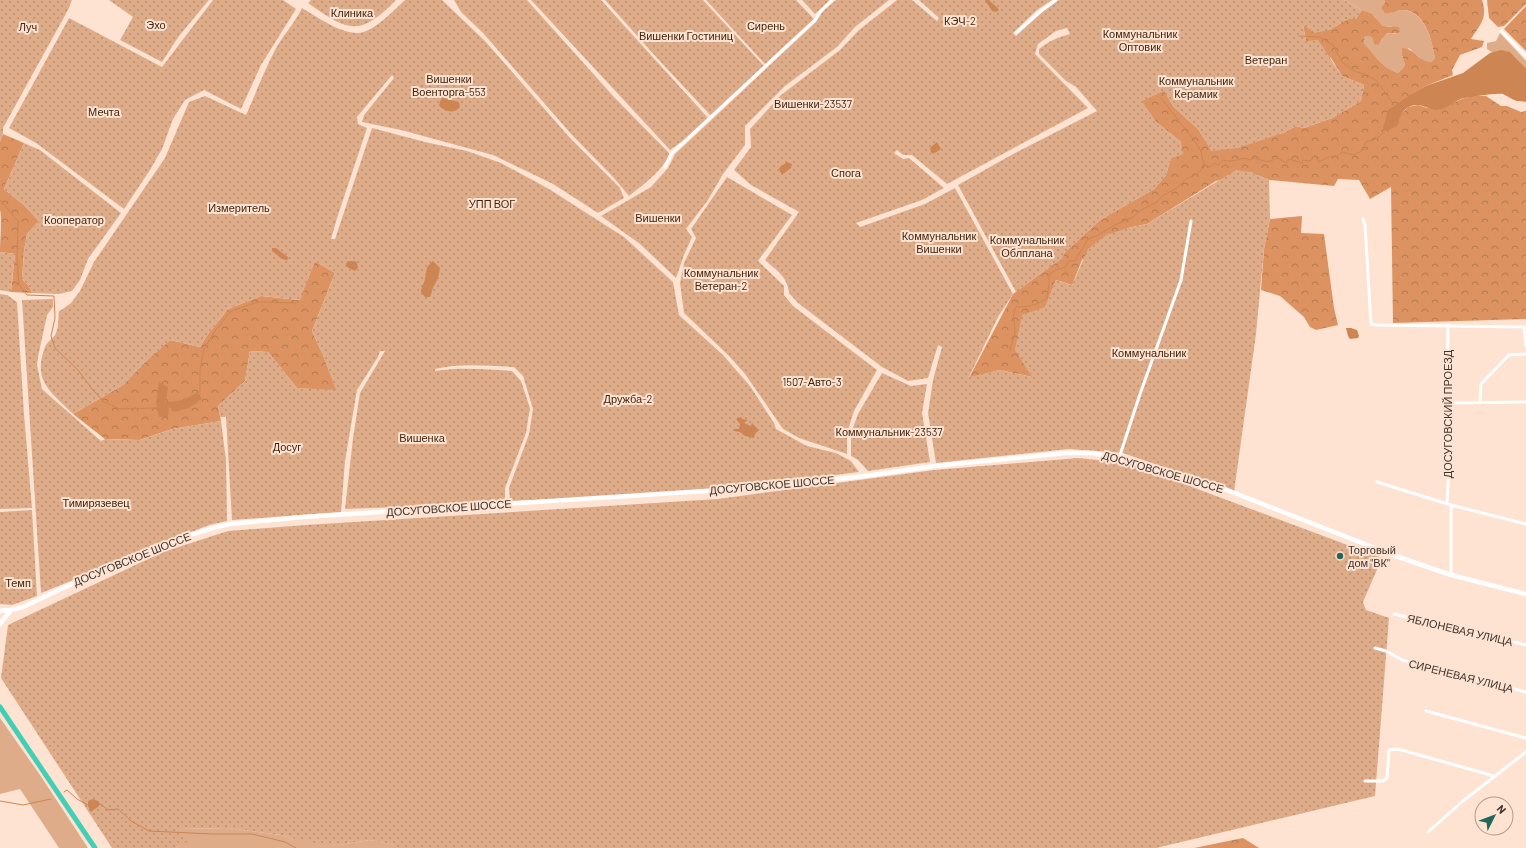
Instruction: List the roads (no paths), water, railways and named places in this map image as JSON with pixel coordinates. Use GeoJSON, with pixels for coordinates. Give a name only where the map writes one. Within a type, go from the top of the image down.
{"type":"FeatureCollection","features":[{"type":"Feature","properties":{"kind":"highway"},"geometry":{"type":"LineString","coordinates":[[0,707],[95,848]]}},
{"type":"Feature","properties":{"kind":"main road","name":"ДОСУГОВСКОЕ ШОССЕ"},"geometry":{"type":"LineString","coordinates":[[0,611],[11,610],[34,602],[67,586],[180,538],[221,526],[303,517],[752,488],[865,476],[935,466],[1066,453],[1093,453],[1160,468],[1227,490],[1350,539],[1451,575],[1526,594]]}},
{"type":"Feature","properties":{"kind":"main road"},"geometry":{"type":"LineString","coordinates":[[0,624],[11,610]]}},
{"type":"Feature","properties":{"kind":"street"},"geometry":{"type":"LineString","coordinates":[[665,167],[672,154],[816,19],[820,12],[832,0]]}},
{"type":"Feature","properties":{"kind":"street"},"geometry":{"type":"LineString","coordinates":[[1017,32],[1056,0]]}},
{"type":"Feature","properties":{"kind":"street"},"geometry":{"type":"LineString","coordinates":[[1501,31],[1526,56]]}},
{"type":"Feature","properties":{"kind":"street"},"geometry":{"type":"LineString","coordinates":[[1363,219],[1365,224],[1371,324],[1524,326],[1526,346]]}},
{"type":"Feature","properties":{"kind":"street"},"geometry":{"type":"LineString","coordinates":[[1119,458],[1140,394],[1181,280],[1191,221]]}},
{"type":"Feature","properties":{"kind":"street","name":"ДОСУГОВСКИЙ ПРОЕЗД"},"geometry":{"type":"LineString","coordinates":[[1448,325],[1447,403],[1451,575]]}},
{"type":"Feature","properties":{"kind":"street"},"geometry":{"type":"LineString","coordinates":[[1480,402],[1481,384],[1509,355],[1526,354]]}},
{"type":"Feature","properties":{"kind":"street"},"geometry":{"type":"LineString","coordinates":[[1447,403],[1526,402]]}},
{"type":"Feature","properties":{"kind":"street"},"geometry":{"type":"LineString","coordinates":[[1377,482],[1449,504],[1526,524]]}},
{"type":"Feature","properties":{"kind":"street","name":"ЯБЛОНЕВАЯ УЛИЦА"},"geometry":{"type":"LineString","coordinates":[[1394,614],[1526,645]]}},
{"type":"Feature","properties":{"kind":"street","name":"СИРЕНЕВАЯ УЛИЦА"},"geometry":{"type":"LineString","coordinates":[[1375,648],[1386,651],[1402,660],[1526,692]]}},
{"type":"Feature","properties":{"kind":"street"},"geometry":{"type":"LineString","coordinates":[[1426,711],[1526,738]]}},
{"type":"Feature","properties":{"kind":"street"},"geometry":{"type":"LineString","coordinates":[[1365,781],[1383,781],[1386,778],[1389,750],[1398,749],[1494,776]]}},
{"type":"Feature","properties":{"kind":"street"},"geometry":{"type":"LineString","coordinates":[[1428,832],[1494,776],[1526,752]]}},
{"type":"Feature","properties":{"kind":"waterway"},"geometry":{"type":"LineString","coordinates":[[1299,36],[1319,37],[1333,45],[1342,62],[1354,71],[1367,75],[1377,81],[1394,105]]}},
{"type":"Feature","properties":{"kind":"waterway"},"geometry":{"type":"LineString","coordinates":[[1161,98],[1201,151],[1204,166]]}},
{"type":"Feature","properties":{"kind":"waterway"},"geometry":{"type":"LineString","coordinates":[[1010,350],[1015,333],[1013,316],[1016,307],[1033,305],[1047,298],[1049,274],[1065,267],[1069,261],[1075,261],[1088,239],[1133,217],[1141,210],[1157,202],[1162,196],[1177,188],[1186,179],[1197,174],[1206,165],[1210,167],[1214,163],[1218,165],[1223,160],[1231,161],[1244,158],[1250,160],[1254,158],[1268,162],[1278,158],[1286,163],[1289,159],[1302,163],[1303,160],[1310,161],[1315,155],[1319,162],[1331,156],[1337,157],[1342,152],[1353,155],[1366,149],[1364,144],[1368,141],[1374,140],[1386,130]]}},
{"type":"Feature","properties":{"kind":"waterway"},"geometry":{"type":"LineString","coordinates":[[0,200],[18,221],[17,262],[19,284],[27,295],[54,296],[55,318],[51,336],[55,348],[78,370],[104,402],[120,409],[157,408]]}},
{"type":"Feature","properties":{"kind":"waterway"},"geometry":{"type":"LineString","coordinates":[[199,396],[200,370],[204,349],[215,331],[231,311],[259,302],[295,303]]}},
{"type":"Feature","properties":{"kind":"waterway"},"geometry":{"type":"LineString","coordinates":[[64,792],[67,790],[77,799],[88,805]]}},
{"type":"Feature","properties":{"kind":"waterway"},"geometry":{"type":"LineString","coordinates":[[0,801],[23,805],[51,799]]}},
{"type":"Feature","properties":{"kind":"waterway"},"geometry":{"type":"LineString","coordinates":[[99,804],[108,810],[118,809],[131,821],[149,831],[252,834],[285,842],[296,848]]}},
{"type":"Feature","properties":{"kind":"place","name":"Торговый дом \"ВК\""},"geometry":{"type":"Point","coordinates":[1340,556]}},
{"type":"Feature","properties":{"kind":"park label","name":"Клиника"},"geometry":{"type":"Point","coordinates":[352,13]}},
{"type":"Feature","properties":{"kind":"park label","name":"КЭЧ-2"},"geometry":{"type":"Point","coordinates":[960,21]}},
{"type":"Feature","properties":{"kind":"park label","name":"Эхо"},"geometry":{"type":"Point","coordinates":[156,25]}},
{"type":"Feature","properties":{"kind":"park label","name":"Сирень"},"geometry":{"type":"Point","coordinates":[766,26]}},
{"type":"Feature","properties":{"kind":"park label","name":"Луч"},"geometry":{"type":"Point","coordinates":[28,27]}},
{"type":"Feature","properties":{"kind":"park label","name":"Вишенки Гостиниц"},"geometry":{"type":"Point","coordinates":[686,36]}},
{"type":"Feature","properties":{"kind":"park label","name":"Коммунальник Оптовик"},"geometry":{"type":"Point","coordinates":[1140,40]}},
{"type":"Feature","properties":{"kind":"park label","name":"Ветеран"},"geometry":{"type":"Point","coordinates":[1266,60]}},
{"type":"Feature","properties":{"kind":"park label","name":"Вишенки Военторга-553"},"geometry":{"type":"Point","coordinates":[449,85]}},
{"type":"Feature","properties":{"kind":"park label","name":"Коммунальник Керамик"},"geometry":{"type":"Point","coordinates":[1196,87]}},
{"type":"Feature","properties":{"kind":"park label","name":"Вишенки-23537"},"geometry":{"type":"Point","coordinates":[813,104]}},
{"type":"Feature","properties":{"kind":"park label","name":"Мечта"},"geometry":{"type":"Point","coordinates":[104,112]}},
{"type":"Feature","properties":{"kind":"park label","name":"Спога"},"geometry":{"type":"Point","coordinates":[846,173]}},
{"type":"Feature","properties":{"kind":"park label","name":"УПП ВОГ"},"geometry":{"type":"Point","coordinates":[492,204]}},
{"type":"Feature","properties":{"kind":"park label","name":"Измеритель"},"geometry":{"type":"Point","coordinates":[239,208]}},
{"type":"Feature","properties":{"kind":"park label","name":"Вишенки"},"geometry":{"type":"Point","coordinates":[658,218]}},
{"type":"Feature","properties":{"kind":"park label","name":"Кооператор"},"geometry":{"type":"Point","coordinates":[74,220]}},
{"type":"Feature","properties":{"kind":"park label","name":"Коммунальник Вишенки"},"geometry":{"type":"Point","coordinates":[939,242]}},
{"type":"Feature","properties":{"kind":"park label","name":"Коммунальник Облплана"},"geometry":{"type":"Point","coordinates":[1027,246]}},
{"type":"Feature","properties":{"kind":"park label","name":"Коммунальник Ветеран-2"},"geometry":{"type":"Point","coordinates":[721,279]}},
{"type":"Feature","properties":{"kind":"park label","name":"Коммунальник"},"geometry":{"type":"Point","coordinates":[1149,353]}},
{"type":"Feature","properties":{"kind":"park label","name":"1507-Авто-3"},"geometry":{"type":"Point","coordinates":[812,382]}},
{"type":"Feature","properties":{"kind":"park label","name":"Дружба-2"},"geometry":{"type":"Point","coordinates":[628,399]}},
{"type":"Feature","properties":{"kind":"park label","name":"Коммунальник-23537"},"geometry":{"type":"Point","coordinates":[889,432]}},
{"type":"Feature","properties":{"kind":"park label","name":"Вишенка"},"geometry":{"type":"Point","coordinates":[422,438]}},
{"type":"Feature","properties":{"kind":"park label","name":"Досуг"},"geometry":{"type":"Point","coordinates":[287,447]}},
{"type":"Feature","properties":{"kind":"park label","name":"Тимирязевец"},"geometry":{"type":"Point","coordinates":[96,503]}},
{"type":"Feature","properties":{"kind":"park label","name":"Темп"},"geometry":{"type":"Point","coordinates":[18,583]}}]}
